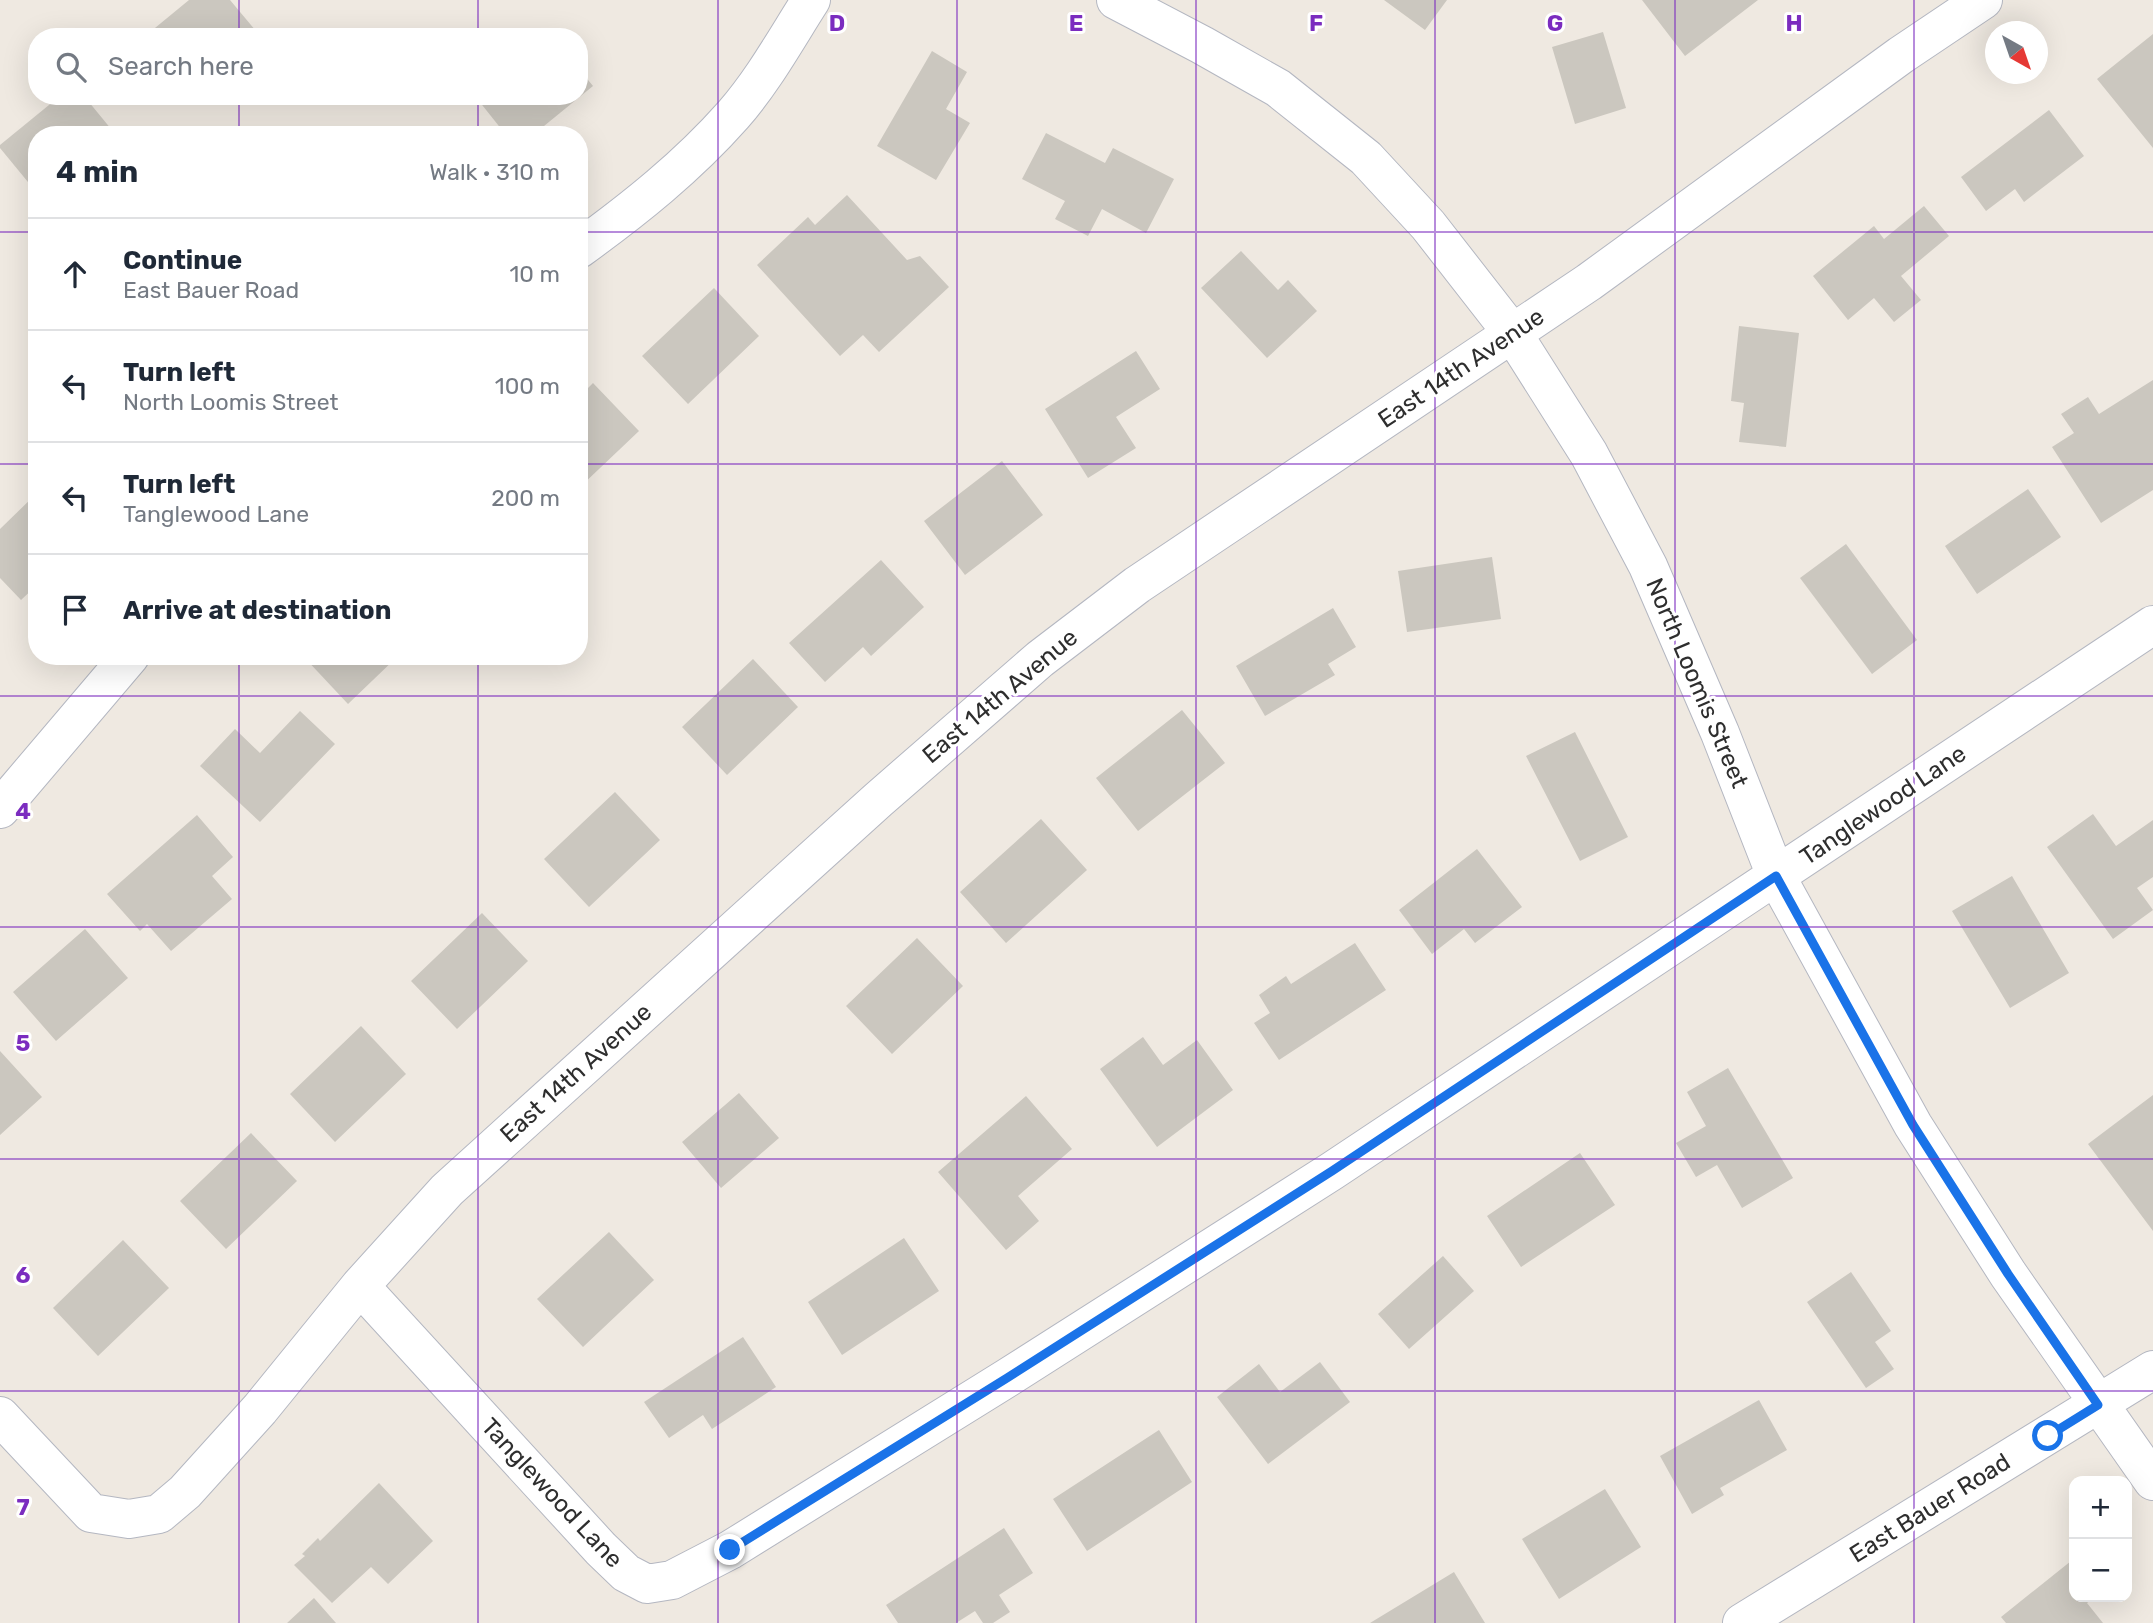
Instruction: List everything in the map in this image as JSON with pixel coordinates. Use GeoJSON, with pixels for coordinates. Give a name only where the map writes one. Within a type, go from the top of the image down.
{"type":"FeatureCollection","features":[{"type":"Feature","properties":{"kind":"street"},"geometry":{"type":"LineString","coordinates":[[588,242],[639,205],[689,161],[733,115],[769,67],[811,0]]}},
{"type":"Feature","properties":{"kind":"street","name":"North Loomis Street"},"geometry":{"type":"LineString","coordinates":[[1116,0],[1278,88],[1366,158],[1428,225],[1513,334],[1589,454],[1648,566],[1720,733],[1776,876],[1913,1125],[2008,1274],[2153,1481]]}},
{"type":"Feature","properties":{"kind":"street","name":"East 14th Avenue"},"geometry":{"type":"LineString","coordinates":[[0,1416],[92,1513],[129,1519],[159,1514],[185,1492],[260,1409],[360,1286],[447,1189],[878,800],[1040,659],[1137,585],[1589,282],[1901,55],[1983,0]]}},
{"type":"Feature","properties":{"kind":"street","name":"Tanglewood Lane"},"geometry":{"type":"LineString","coordinates":[[360,1286],[626,1573],[647,1584],[672,1580],[730,1550],[1251,1223],[2153,625]]}},
{"type":"Feature","properties":{"kind":"street"},"geometry":{"type":"LineString","coordinates":[[0,809],[122,665]]}},
{"type":"Feature","properties":{"kind":"street","name":"East Bauer Road"},"geometry":{"type":"LineString","coordinates":[[1742,1623],[2153,1370]]}},
{"type":"Feature","properties":{"kind":"building"},"geometry":{"type":"Polygon","coordinates":[[[189,0],[230,0],[253,28],[155,28],[189,0]]]}},
{"type":"Feature","properties":{"kind":"building"},"geometry":{"type":"Polygon","coordinates":[[[1384,0],[1447,0],[1425,30],[1384,0]]]}},
{"type":"Feature","properties":{"kind":"building"},"geometry":{"type":"Polygon","coordinates":[[[1642,0],[1758,0],[1685,56],[1642,0]]]}},
{"type":"Feature","properties":{"kind":"building"},"geometry":{"type":"Polygon","coordinates":[[[1603,32],[1626,108],[1575,124],[1552,47],[1603,32]]]}},
{"type":"Feature","properties":{"kind":"building"},"geometry":{"type":"Polygon","coordinates":[[[2153,34],[2153,148],[2097,79],[2153,34]]]}},
{"type":"Feature","properties":{"kind":"building"},"geometry":{"type":"Polygon","coordinates":[[[932,51],[967,72],[946,109],[970,123],[936,180],[877,146],[932,51]]]}},
{"type":"Feature","properties":{"kind":"building"},"geometry":{"type":"Polygon","coordinates":[[[49,105],[91,105],[109,126],[28,126],[28,182],[0,145],[49,105]]]}},
{"type":"Feature","properties":{"kind":"building"},"geometry":{"type":"Polygon","coordinates":[[[482,105],[570,105],[544,126],[499,126],[482,105]]]}},
{"type":"Feature","properties":{"kind":"building"},"geometry":{"type":"Polygon","coordinates":[[[2049,110],[2084,156],[2024,202],[2015,189],[1986,211],[1961,177],[2049,110]]]}},
{"type":"Feature","properties":{"kind":"building"},"geometry":{"type":"Polygon","coordinates":[[[1046,133],[1105,163],[1113,148],[1174,179],[1146,233],[1102,209],[1088,236],[1055,219],[1065,201],[1022,179],[1046,133]]]}},
{"type":"Feature","properties":{"kind":"building"},"geometry":{"type":"Polygon","coordinates":[[[847,195],[907,260],[920,256],[949,287],[879,352],[863,335],[840,356],[757,265],[808,217],[815,225],[847,195]]]}},
{"type":"Feature","properties":{"kind":"building"},"geometry":{"type":"Polygon","coordinates":[[[1924,206],[1949,236],[1901,276],[1921,300],[1894,322],[1874,298],[1848,320],[1813,276],[1874,226],[1884,239],[1924,206]]]}},
{"type":"Feature","properties":{"kind":"building"},"geometry":{"type":"Polygon","coordinates":[[[1241,251],[1278,290],[1288,280],[1317,311],[1267,358],[1201,288],[1241,251]]]}},
{"type":"Feature","properties":{"kind":"building"},"geometry":{"type":"Polygon","coordinates":[[[714,288],[759,336],[688,404],[642,356],[714,288]]]}},
{"type":"Feature","properties":{"kind":"building"},"geometry":{"type":"Polygon","coordinates":[[[1739,326],[1799,333],[1786,447],[1739,442],[1744,403],[1731,401],[1739,326]]]}},
{"type":"Feature","properties":{"kind":"building"},"geometry":{"type":"Polygon","coordinates":[[[1136,351],[1160,389],[1116,417],[1136,448],[1088,478],[1045,409],[1136,351]]]}},
{"type":"Feature","properties":{"kind":"building"},"geometry":{"type":"Polygon","coordinates":[[[2153,380],[2153,490],[2101,523],[2052,447],[2074,433],[2061,414],[2088,397],[2099,414],[2153,380]]]}},
{"type":"Feature","properties":{"kind":"building"},"geometry":{"type":"Polygon","coordinates":[[[593,383],[639,431],[588,479],[588,388],[593,383]]]}},
{"type":"Feature","properties":{"kind":"building"},"geometry":{"type":"Polygon","coordinates":[[[1002,461],[1043,515],[965,575],[924,521],[1002,461]]]}},
{"type":"Feature","properties":{"kind":"building"},"geometry":{"type":"Polygon","coordinates":[[[2028,489],[2061,537],[1977,594],[1945,546],[2028,489]]]}},
{"type":"Feature","properties":{"kind":"building"},"geometry":{"type":"Polygon","coordinates":[[[28,502],[28,593],[21,600],[0,578],[0,529],[28,502]]]}},
{"type":"Feature","properties":{"kind":"building"},"geometry":{"type":"Polygon","coordinates":[[[1846,544],[1917,640],[1872,674],[1800,578],[1846,544]]]}},
{"type":"Feature","properties":{"kind":"building"},"geometry":{"type":"Polygon","coordinates":[[[1492,557],[1501,619],[1407,632],[1398,571],[1492,557]]]}},
{"type":"Feature","properties":{"kind":"building"},"geometry":{"type":"Polygon","coordinates":[[[881,560],[924,607],[871,656],[863,647],[825,682],[789,643],[881,560]]]}},
{"type":"Feature","properties":{"kind":"building"},"geometry":{"type":"Polygon","coordinates":[[[1333,608],[1356,647],[1328,664],[1335,675],[1265,716],[1236,666],[1333,608]]]}},
{"type":"Feature","properties":{"kind":"building"},"geometry":{"type":"Polygon","coordinates":[[[753,659],[798,707],[727,775],[682,727],[753,659]]]}},
{"type":"Feature","properties":{"kind":"building"},"geometry":{"type":"Polygon","coordinates":[[[311,665],[389,665],[348,704],[311,665]]]}},
{"type":"Feature","properties":{"kind":"building"},"geometry":{"type":"Polygon","coordinates":[[[1182,710],[1225,763],[1138,831],[1096,778],[1182,710]]]}},
{"type":"Feature","properties":{"kind":"building"},"geometry":{"type":"Polygon","coordinates":[[[300,711],[335,744],[260,822],[200,766],[235,729],[260,753],[300,711]]]}},
{"type":"Feature","properties":{"kind":"building"},"geometry":{"type":"Polygon","coordinates":[[[1575,732],[1628,837],[1580,861],[1526,756],[1575,732]]]}},
{"type":"Feature","properties":{"kind":"building"},"geometry":{"type":"Polygon","coordinates":[[[615,792],[660,840],[589,907],[544,859],[615,792]]]}},
{"type":"Feature","properties":{"kind":"building"},"geometry":{"type":"Polygon","coordinates":[[[2093,814],[2116,846],[2153,820],[2153,877],[2137,888],[2153,910],[2113,939],[2047,847],[2093,814]]]}},
{"type":"Feature","properties":{"kind":"building"},"geometry":{"type":"Polygon","coordinates":[[[197,815],[233,857],[212,876],[232,899],[171,951],[147,924],[140,931],[107,894],[197,815]]]}},
{"type":"Feature","properties":{"kind":"building"},"geometry":{"type":"Polygon","coordinates":[[[1041,819],[1087,870],[1006,943],[960,892],[1041,819]]]}},
{"type":"Feature","properties":{"kind":"building"},"geometry":{"type":"Polygon","coordinates":[[[1477,849],[1522,907],[1475,943],[1464,929],[1432,954],[1399,910],[1477,849]]]}},
{"type":"Feature","properties":{"kind":"building"},"geometry":{"type":"Polygon","coordinates":[[[2012,876],[2069,973],[2010,1008],[1952,911],[2012,876]]]}},
{"type":"Feature","properties":{"kind":"building"},"geometry":{"type":"Polygon","coordinates":[[[482,913],[528,961],[457,1029],[411,981],[482,913]]]}},
{"type":"Feature","properties":{"kind":"building"},"geometry":{"type":"Polygon","coordinates":[[[85,929],[128,978],[56,1041],[13,992],[85,929]]]}},
{"type":"Feature","properties":{"kind":"building"},"geometry":{"type":"Polygon","coordinates":[[[917,938],[963,986],[892,1054],[846,1006],[917,938]]]}},
{"type":"Feature","properties":{"kind":"building"},"geometry":{"type":"Polygon","coordinates":[[[1355,943],[1386,990],[1279,1060],[1254,1023],[1270,1013],[1259,995],[1286,976],[1291,984],[1355,943]]]}},
{"type":"Feature","properties":{"kind":"building"},"geometry":{"type":"Polygon","coordinates":[[[361,1026],[406,1074],[335,1142],[290,1094],[361,1026]]]}},
{"type":"Feature","properties":{"kind":"building"},"geometry":{"type":"Polygon","coordinates":[[[1143,1037],[1163,1065],[1197,1040],[1233,1090],[1157,1147],[1100,1069],[1143,1037]]]}},
{"type":"Feature","properties":{"kind":"building"},"geometry":{"type":"Polygon","coordinates":[[[0,1051],[42,1097],[0,1135],[0,1051]]]}},
{"type":"Feature","properties":{"kind":"building"},"geometry":{"type":"Polygon","coordinates":[[[1728,1068],[1793,1178],[1742,1208],[1717,1165],[1696,1177],[1676,1143],[1706,1126],[1687,1092],[1728,1068]]]}},
{"type":"Feature","properties":{"kind":"building"},"geometry":{"type":"Polygon","coordinates":[[[739,1093],[779,1138],[721,1188],[682,1142],[739,1093]]]}},
{"type":"Feature","properties":{"kind":"building"},"geometry":{"type":"Polygon","coordinates":[[[2153,1095],[2153,1231],[2088,1144],[2153,1095]]]}},
{"type":"Feature","properties":{"kind":"building"},"geometry":{"type":"Polygon","coordinates":[[[1026,1096],[1072,1149],[1018,1196],[1039,1221],[1006,1250],[938,1172],[1026,1096]]]}},
{"type":"Feature","properties":{"kind":"building"},"geometry":{"type":"Polygon","coordinates":[[[251,1133],[297,1181],[226,1249],[180,1201],[251,1133]]]}},
{"type":"Feature","properties":{"kind":"building"},"geometry":{"type":"Polygon","coordinates":[[[1580,1153],[1615,1205],[1521,1267],[1487,1216],[1580,1153]]]}},
{"type":"Feature","properties":{"kind":"building"},"geometry":{"type":"Polygon","coordinates":[[[609,1232],[654,1280],[583,1347],[537,1299],[609,1232]]]}},
{"type":"Feature","properties":{"kind":"building"},"geometry":{"type":"Polygon","coordinates":[[[904,1238],[939,1291],[842,1355],[808,1302],[904,1238]]]}},
{"type":"Feature","properties":{"kind":"building"},"geometry":{"type":"Polygon","coordinates":[[[123,1240],[169,1288],[98,1356],[53,1308],[123,1240]]]}},
{"type":"Feature","properties":{"kind":"building"},"geometry":{"type":"Polygon","coordinates":[[[1443,1256],[1474,1291],[1409,1349],[1378,1314],[1443,1256]]]}},
{"type":"Feature","properties":{"kind":"building"},"geometry":{"type":"Polygon","coordinates":[[[1851,1272],[1891,1331],[1875,1342],[1894,1369],[1866,1388],[1807,1302],[1851,1272]]]}},
{"type":"Feature","properties":{"kind":"building"},"geometry":{"type":"Polygon","coordinates":[[[743,1337],[776,1387],[712,1429],[703,1415],[669,1438],[644,1402],[743,1337]]]}},
{"type":"Feature","properties":{"kind":"building"},"geometry":{"type":"Polygon","coordinates":[[[1320,1362],[1350,1402],[1268,1464],[1217,1397],[1259,1364],[1280,1392],[1320,1362]]]}},
{"type":"Feature","properties":{"kind":"building"},"geometry":{"type":"Polygon","coordinates":[[[1759,1400],[1787,1450],[1720,1488],[1724,1495],[1692,1514],[1660,1456],[1759,1400]]]}},
{"type":"Feature","properties":{"kind":"building"},"geometry":{"type":"Polygon","coordinates":[[[1159,1430],[1192,1482],[1087,1551],[1053,1499],[1159,1430]]]}},
{"type":"Feature","properties":{"kind":"building"},"geometry":{"type":"Polygon","coordinates":[[[379,1483],[433,1541],[388,1584],[371,1567],[332,1603],[294,1565],[305,1556],[302,1554],[318,1538],[320,1541],[379,1483]]]}},
{"type":"Feature","properties":{"kind":"building"},"geometry":{"type":"Polygon","coordinates":[[[1605,1489],[1641,1547],[1559,1599],[1522,1539],[1605,1489]]]}},
{"type":"Feature","properties":{"kind":"building"},"geometry":{"type":"Polygon","coordinates":[[[1004,1528],[1033,1573],[999,1595],[1010,1612],[993,1623],[983,1623],[975,1611],[956,1623],[898,1623],[886,1605],[1004,1528]]]}},
{"type":"Feature","properties":{"kind":"building"},"geometry":{"type":"Polygon","coordinates":[[[2069,1563],[2069,1602],[2088,1602],[2103,1623],[2006,1623],[2001,1617],[2069,1563]]]}},
{"type":"Feature","properties":{"kind":"building"},"geometry":{"type":"Polygon","coordinates":[[[1454,1572],[1485,1623],[1370,1623],[1454,1572]]]}},
{"type":"Feature","properties":{"kind":"building"},"geometry":{"type":"Polygon","coordinates":[[[314,1598],[336,1623],[287,1623],[314,1598]]]}},
{"type":"Feature","properties":{"kind":"route"},"geometry":{"type":"LineString","coordinates":[[730,1550],[1332,1171],[1776,876],[1913,1125],[2008,1274],[2098,1405],[2048,1436]]}}]}
